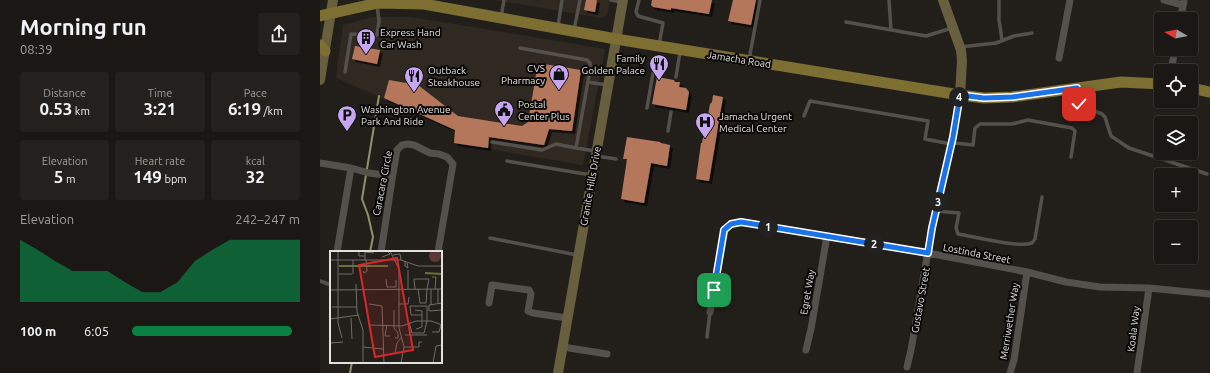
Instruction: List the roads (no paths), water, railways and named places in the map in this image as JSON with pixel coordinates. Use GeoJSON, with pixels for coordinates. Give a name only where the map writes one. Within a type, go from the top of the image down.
{"type":"FeatureCollection","features":[{"type":"Feature","properties":{"kind":"main road","name":"Jamacha Road"},"geometry":{"type":"LineString","coordinates":[[325,15],[383,2],[424,4],[438,3],[501,18],[616,39],[984,98],[1012,97],[1121,82],[1154,84]]}},
{"type":"Feature","properties":{"kind":"main road"},"geometry":{"type":"LineString","coordinates":[[1198,89],[1210,92]]}},
{"type":"Feature","properties":{"kind":"street"},"geometry":{"type":"LineString","coordinates":[[320,80],[325,15],[334,0]]}},
{"type":"Feature","properties":{"kind":"street","name":"Gustavo Street"},"geometry":{"type":"LineString","coordinates":[[907,367],[936,211],[960,95],[962,61],[959,47],[943,0]]}},
{"type":"Feature","properties":{"kind":"street"},"geometry":{"type":"LineString","coordinates":[[1059,58],[1070,0]]}},
{"type":"Feature","properties":{"kind":"street"},"geometry":{"type":"LineString","coordinates":[[1164,0],[1184,2],[1182,12]]}},
{"type":"Feature","properties":{"kind":"street","name":"Granite Hills Drive"},"geometry":{"type":"LineString","coordinates":[[558,373],[623,1]]}},
{"type":"Feature","properties":{"kind":"street","name":"Caracara Circle"},"geometry":{"type":"LineString","coordinates":[[380,251],[397,150],[402,145],[408,144],[414,145],[430,153],[447,157],[453,164],[438,251]]}},
{"type":"Feature","properties":{"kind":"street"},"geometry":{"type":"LineString","coordinates":[[320,163],[351,168],[360,172],[392,176]]}},
{"type":"Feature","properties":{"kind":"street"},"geometry":{"type":"LineString","coordinates":[[337,251],[351,168]]}},
{"type":"Feature","properties":{"kind":"street","name":"Lostinda Street"},"geometry":{"type":"LineString","coordinates":[[710,312],[724,230],[731,224],[741,222],[928,253],[1027,272],[1066,282],[1100,287],[1148,288],[1210,294]]}},
{"type":"Feature","properties":{"kind":"street","name":"Egret Way"},"geometry":{"type":"LineString","coordinates":[[806,350],[827,236]]}},
{"type":"Feature","properties":{"kind":"street","name":"Merriwether Way"},"geometry":{"type":"LineString","coordinates":[[1010,373],[1014,360],[1027,272]]}},
{"type":"Feature","properties":{"kind":"street"},"geometry":{"type":"LineString","coordinates":[[489,303],[492,285],[529,290],[531,294],[528,311],[567,318]]}},
{"type":"Feature","properties":{"kind":"street","name":"Koala Way"},"geometry":{"type":"LineString","coordinates":[[1138,373],[1148,288]]}},
{"type":"Feature","properties":{"kind":"street"},"geometry":{"type":"LineString","coordinates":[[563,347],[606,354]]}},
{"type":"Feature","properties":{"kind":"lane"},"geometry":{"type":"LineString","coordinates":[[501,18],[504,0]]}},
{"type":"Feature","properties":{"kind":"lane"},"geometry":{"type":"LineString","coordinates":[[557,28],[562,0]]}},
{"type":"Feature","properties":{"kind":"lane"},"geometry":{"type":"LineString","coordinates":[[574,31],[580,0]]}},
{"type":"Feature","properties":{"kind":"lane"},"geometry":{"type":"LineString","coordinates":[[611,0],[623,1]]}},
{"type":"Feature","properties":{"kind":"lane"},"geometry":{"type":"LineString","coordinates":[[639,0],[636,12],[638,16],[663,23],[659,46]]}},
{"type":"Feature","properties":{"kind":"lane"},"geometry":{"type":"LineString","coordinates":[[749,61],[760,0]]}},
{"type":"Feature","properties":{"kind":"lane"},"geometry":{"type":"LineString","coordinates":[[889,0],[891,30]]}},
{"type":"Feature","properties":{"kind":"lane"},"geometry":{"type":"LineString","coordinates":[[999,0],[999,20],[1002,40]]}},
{"type":"Feature","properties":{"kind":"lane"},"geometry":{"type":"LineString","coordinates":[[345,72],[351,34],[377,35],[383,2]]}},
{"type":"Feature","properties":{"kind":"lane"},"geometry":{"type":"LineString","coordinates":[[846,22],[926,36],[953,28]]}},
{"type":"Feature","properties":{"kind":"lane"},"geometry":{"type":"LineString","coordinates":[[378,29],[395,32]]}},
{"type":"Feature","properties":{"kind":"lane"},"geometry":{"type":"LineString","coordinates":[[959,47],[996,42],[1014,36],[1032,34]]}},
{"type":"Feature","properties":{"kind":"lane"},"geometry":{"type":"LineString","coordinates":[[520,48],[588,60],[591,64],[576,148]]}},
{"type":"Feature","properties":{"kind":"lane"},"geometry":{"type":"LineString","coordinates":[[676,77],[681,50]]}},
{"type":"Feature","properties":{"kind":"lane"},"geometry":{"type":"LineString","coordinates":[[647,108],[653,73]]}},
{"type":"Feature","properties":{"kind":"lane"},"geometry":{"type":"LineString","coordinates":[[588,82],[608,85]]}},
{"type":"Feature","properties":{"kind":"lane"},"geometry":{"type":"LineString","coordinates":[[1077,88],[1079,104],[1102,114],[1105,117],[1111,136],[1115,140],[1129,148],[1207,174]]}},
{"type":"Feature","properties":{"kind":"lane"},"geometry":{"type":"LineString","coordinates":[[804,116],[810,101],[928,121],[925,139],[951,144],[972,145],[975,128],[980,124],[1012,124],[1028,120],[1072,128],[1075,131],[1071,157]]}},
{"type":"Feature","properties":{"kind":"lane"},"geometry":{"type":"LineString","coordinates":[[668,131],[672,112]]}},
{"type":"Feature","properties":{"kind":"lane"},"geometry":{"type":"LineString","coordinates":[[492,142],[542,150],[556,144],[616,159]]}},
{"type":"Feature","properties":{"kind":"lane"},"geometry":{"type":"LineString","coordinates":[[507,162],[592,175]]}},
{"type":"Feature","properties":{"kind":"lane"},"geometry":{"type":"LineString","coordinates":[[936,211],[959,213],[956,228],[958,234],[1016,244],[1028,244],[1035,240],[1042,197]]}},
{"type":"Feature","properties":{"kind":"lane"},"geometry":{"type":"LineString","coordinates":[[490,238],[578,255]]}},
{"type":"Feature","properties":{"kind":"lane"},"geometry":{"type":"LineString","coordinates":[[320,281],[330,285]]}},
{"type":"Feature","properties":{"kind":"lane"},"geometry":{"type":"LineString","coordinates":[[707,337],[710,312]]}},
{"type":"Feature","properties":{"kind":"waterway"},"geometry":{"type":"LineString","coordinates":[[370,251],[373,237],[368,215],[362,199],[379,96]]}},
{"type":"Feature","properties":{"kind":"waterway"},"geometry":{"type":"LineString","coordinates":[[350,373],[352,363]]}},
{"type":"Feature","properties":{"kind":"place","name":"Express Hand Car Wash"},"geometry":{"type":"Point","coordinates":[366,55]}},
{"type":"Feature","properties":{"kind":"place","name":"Family Golden Palace"},"geometry":{"type":"Point","coordinates":[659,81]}},
{"type":"Feature","properties":{"kind":"place","name":"CVS Pharmacy"},"geometry":{"type":"Point","coordinates":[559,91]}},
{"type":"Feature","properties":{"kind":"place","name":"Outback Steakhouse"},"geometry":{"type":"Point","coordinates":[414,93]}},
{"type":"Feature","properties":{"kind":"place","name":"Postal Center Plus"},"geometry":{"type":"Point","coordinates":[504,127]}},
{"type":"Feature","properties":{"kind":"place","name":"Washington Avenue Park And Ride"},"geometry":{"type":"Point","coordinates":[347,132]}},
{"type":"Feature","properties":{"kind":"place","name":"Jamacha Urgent Medical Center"},"geometry":{"type":"Point","coordinates":[705,139]}}]}
